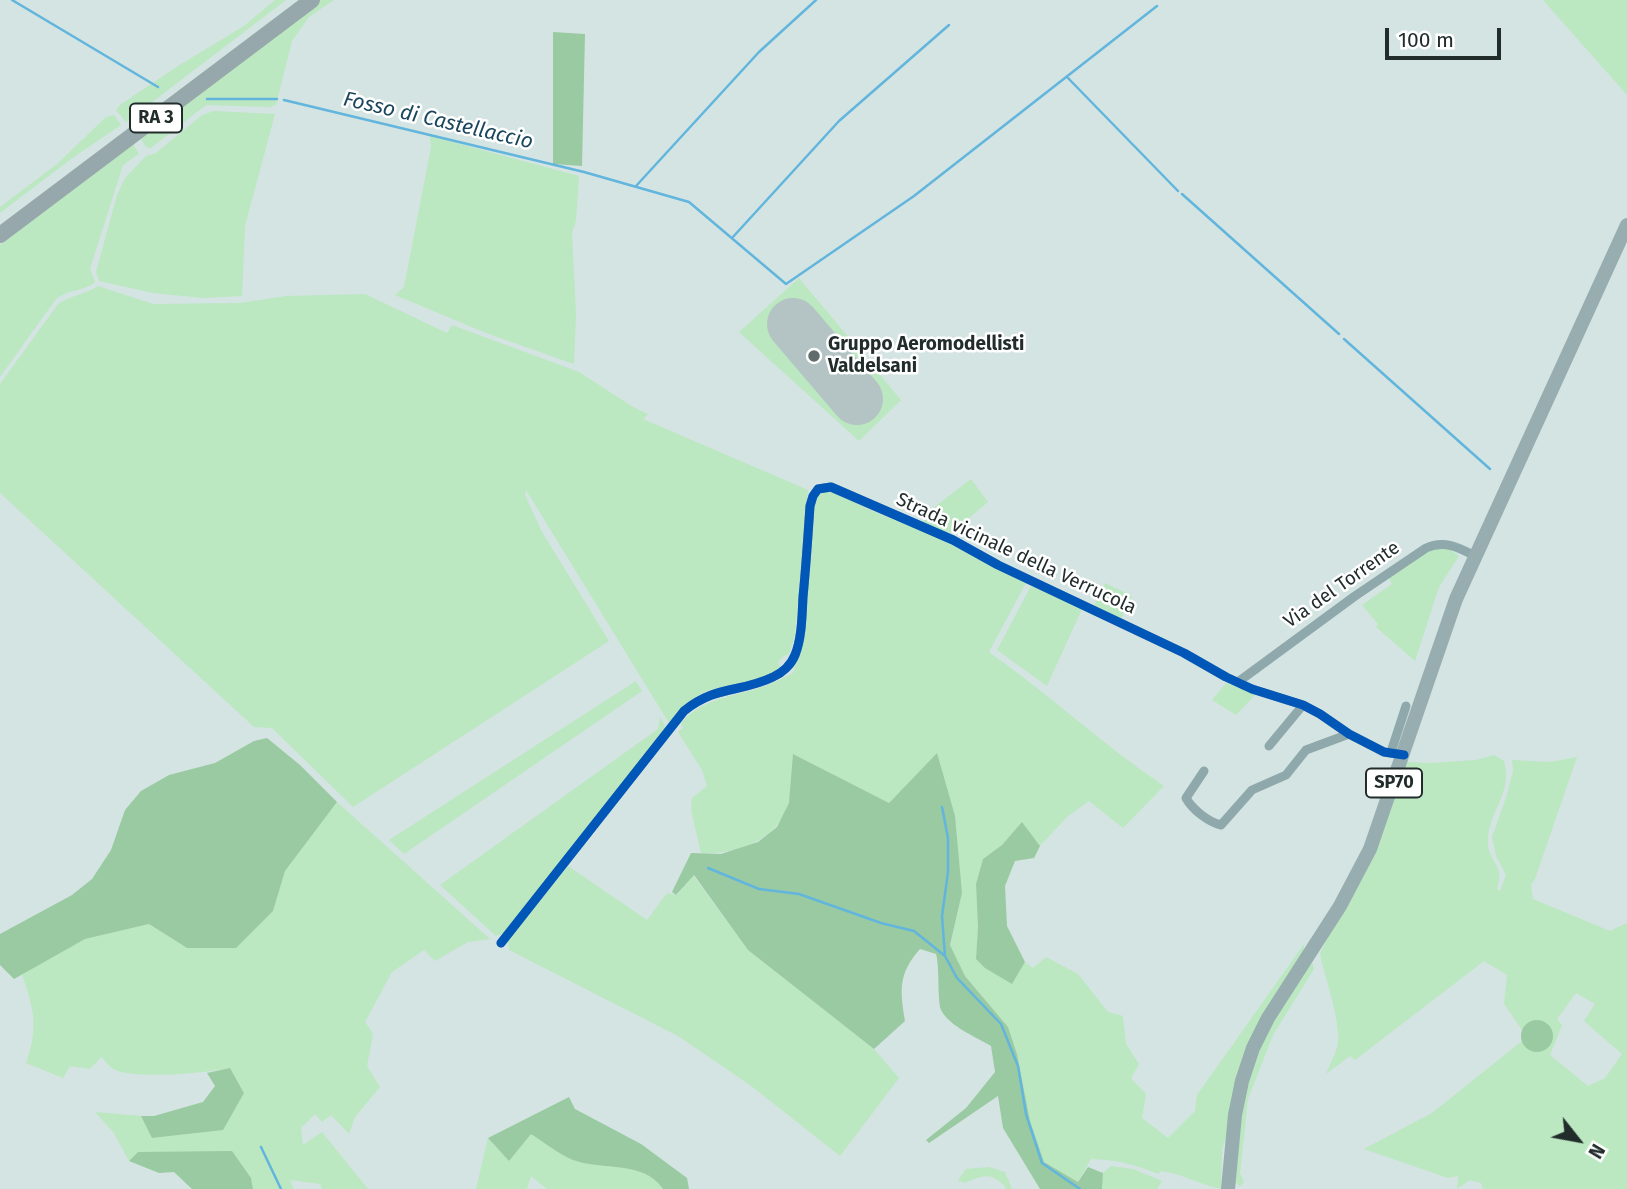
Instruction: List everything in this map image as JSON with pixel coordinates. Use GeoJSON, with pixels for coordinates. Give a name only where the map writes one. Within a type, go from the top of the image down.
{"type":"FeatureCollection","features":[{"type":"Feature","properties":{"kind":"highway","name":"RA 3"},"geometry":{"type":"LineString","coordinates":[[0,223],[295,0]]}},
{"type":"Feature","properties":{"kind":"highway","name":"RA 3"},"geometry":{"type":"LineString","coordinates":[[0,235],[312,0]]}},
{"type":"Feature","properties":{"kind":"main road","name":"SP70"},"geometry":{"type":"LineString","coordinates":[[1228,1189],[1235,1115],[1253,1048],[1268,1018],[1362,867],[1376,835],[1397,753],[1475,556],[1627,225]]}},
{"type":"Feature","properties":{"kind":"street","name":"Strada vicinale della Verrucola"},"geometry":{"type":"LineString","coordinates":[[501,943],[684,711],[710,694],[760,682],[775,677],[786,669],[794,657],[802,612],[810,506],[818,489],[831,487],[953,540],[1238,682]]}},
{"type":"Feature","properties":{"kind":"street","name":"Via del Torrente"},"geometry":{"type":"LineString","coordinates":[[1238,682],[1355,596],[1426,548],[1447,544],[1475,556]]}},
{"type":"Feature","properties":{"kind":"street"},"geometry":{"type":"LineString","coordinates":[[1238,682],[1303,705],[1384,752],[1397,753],[1406,706]]}},
{"type":"Feature","properties":{"kind":"street"},"geometry":{"type":"LineString","coordinates":[[1269,746],[1303,705]]}},
{"type":"Feature","properties":{"kind":"street"},"geometry":{"type":"LineString","coordinates":[[1204,771],[1186,797],[1189,804],[1215,824],[1222,825],[1252,790],[1286,775],[1306,750],[1349,734]]}},
{"type":"Feature","properties":{"kind":"green space"},"geometry":{"type":"Polygon","coordinates":[[[275,0],[286,0],[126,122],[116,110],[178,66],[244,26],[275,0]]]}},
{"type":"Feature","properties":{"kind":"green space"},"geometry":{"type":"Polygon","coordinates":[[[320,0],[334,0],[309,17],[292,41],[276,105],[206,105],[151,148],[146,147],[140,137],[320,0]]]}},
{"type":"Feature","properties":{"kind":"green space"},"geometry":{"type":"Polygon","coordinates":[[[1543,0],[1627,0],[1627,95],[1543,0]]]}},
{"type":"Feature","properties":{"kind":"green space"},"geometry":{"type":"Polygon","coordinates":[[[553,32],[585,34],[582,166],[553,164],[553,32]]]}},
{"type":"Feature","properties":{"kind":"green space"},"geometry":{"type":"Polygon","coordinates":[[[214,111],[275,114],[245,226],[242,296],[203,298],[153,293],[99,281],[96,272],[117,195],[125,178],[146,156],[156,153],[202,115],[214,111]]]}},
{"type":"Feature","properties":{"kind":"green space"},"geometry":{"type":"Polygon","coordinates":[[[114,115],[121,125],[0,213],[0,207],[57,164],[106,117],[114,115]]]}},
{"type":"Feature","properties":{"kind":"green space"},"geometry":{"type":"Polygon","coordinates":[[[430,136],[579,176],[576,221],[572,233],[576,313],[574,364],[486,333],[395,295],[404,287],[431,147],[430,136]]]}},
{"type":"Feature","properties":{"kind":"green space"},"geometry":{"type":"Polygon","coordinates":[[[132,142],[139,154],[123,165],[90,269],[95,282],[56,299],[0,377],[0,245],[132,142]]]}},
{"type":"Feature","properties":{"kind":"green space","name":"Gruppo Aeromodellisti Valdelsani"},"geometry":{"type":"Polygon","coordinates":[[[799,278],[901,400],[859,441],[739,332],[799,278]]]}},
{"type":"Feature","properties":{"kind":"green space"},"geometry":{"type":"Polygon","coordinates":[[[98,286],[153,304],[240,303],[286,296],[365,294],[447,333],[452,325],[579,372],[648,414],[643,419],[808,490],[795,635],[789,654],[778,662],[780,667],[764,676],[701,694],[669,723],[526,490],[525,495],[542,532],[609,641],[353,807],[272,728],[254,727],[0,493],[0,384],[58,304],[98,286]]]}},
{"type":"Feature","properties":{"kind":"green space"},"geometry":{"type":"Polygon","coordinates":[[[971,479],[988,502],[951,533],[923,524],[924,515],[971,479]]]}},
{"type":"Feature","properties":{"kind":"green space"},"geometry":{"type":"Polygon","coordinates":[[[824,491],[939,538],[1026,583],[989,652],[1164,786],[1123,828],[1089,801],[1067,817],[1040,846],[1022,823],[1002,845],[983,859],[976,884],[976,959],[1012,984],[1025,962],[1033,968],[1046,957],[1078,974],[1108,1012],[1123,1016],[1126,1044],[1139,1064],[1131,1078],[1146,1094],[1142,1118],[1168,1138],[1195,1111],[1197,1095],[1304,944],[1304,953],[1265,1014],[1222,1150],[1221,1189],[1168,1172],[1160,1171],[1159,1174],[1125,1163],[1091,1159],[1078,1182],[1044,1162],[1030,1121],[1017,1054],[1008,1027],[965,976],[950,945],[962,893],[937,753],[889,803],[793,754],[791,798],[776,827],[766,836],[741,848],[701,853],[691,810],[692,798],[707,786],[702,770],[678,732],[683,728],[681,723],[700,707],[711,702],[768,685],[793,673],[798,657],[813,507],[817,496],[824,491]]]}},
{"type":"Feature","properties":{"kind":"green space"},"geometry":{"type":"Polygon","coordinates":[[[1437,548],[1449,549],[1459,556],[1439,587],[1415,661],[1376,627],[1378,624],[1362,605],[1392,584],[1388,577],[1417,557],[1437,548]]]}},
{"type":"Feature","properties":{"kind":"green space"},"geometry":{"type":"Polygon","coordinates":[[[1105,583],[1132,596],[1121,619],[1094,606],[1105,583]]]}},
{"type":"Feature","properties":{"kind":"green space"},"geometry":{"type":"Polygon","coordinates":[[[1031,586],[1082,609],[1047,686],[997,650],[1031,586]]]}},
{"type":"Feature","properties":{"kind":"green space"},"geometry":{"type":"Polygon","coordinates":[[[636,681],[642,691],[404,854],[389,840],[636,681]]]}},
{"type":"Feature","properties":{"kind":"green space"},"geometry":{"type":"Polygon","coordinates":[[[1226,683],[1256,694],[1236,715],[1212,700],[1226,683]]]}},
{"type":"Feature","properties":{"kind":"green space"},"geometry":{"type":"Polygon","coordinates":[[[660,717],[665,725],[663,733],[505,933],[496,936],[440,885],[658,729],[660,717]]]}},
{"type":"Feature","properties":{"kind":"green space"},"geometry":{"type":"Polygon","coordinates":[[[267,738],[300,765],[337,802],[285,871],[273,911],[236,948],[187,948],[149,924],[85,939],[14,979],[0,965],[0,934],[72,895],[92,879],[111,850],[125,810],[141,791],[169,775],[215,763],[254,741],[267,738]]]}},
{"type":"Feature","properties":{"kind":"green space"},"geometry":{"type":"Polygon","coordinates":[[[937,753],[955,816],[962,893],[950,945],[965,976],[1008,1027],[1017,1054],[1030,1121],[1044,1162],[1078,1182],[1088,1167],[1103,1173],[1102,1189],[1040,1189],[1003,1128],[998,1096],[929,1143],[926,1140],[966,1108],[995,1072],[991,1046],[956,1026],[941,1010],[936,954],[920,949],[913,958],[902,983],[905,1021],[874,1049],[748,950],[694,875],[676,895],[672,892],[691,853],[721,854],[758,842],[777,827],[789,803],[793,754],[889,803],[937,753]]]}},
{"type":"Feature","properties":{"kind":"green space"},"geometry":{"type":"Polygon","coordinates":[[[1494,755],[1504,761],[1505,784],[1489,830],[1488,841],[1499,872],[1497,889],[1500,891],[1506,875],[1496,856],[1492,837],[1506,798],[1513,771],[1512,760],[1550,762],[1577,757],[1531,885],[1533,899],[1610,931],[1627,923],[1627,1189],[1483,1189],[1481,1183],[1470,1180],[1457,1189],[1458,1176],[1448,1178],[1364,1149],[1432,1113],[1527,1037],[1504,1004],[1507,975],[1484,961],[1355,1060],[1350,1056],[1326,1074],[1336,1050],[1338,1032],[1320,954],[1407,762],[1476,760],[1494,755]],[[1576,993],[1557,1019],[1562,1025],[1550,1055],[1588,1086],[1605,1078],[1622,1054],[1584,1021],[1595,1004],[1576,993]]]}},
{"type":"Feature","properties":{"kind":"green space"},"geometry":{"type":"Polygon","coordinates":[[[337,802],[490,939],[468,942],[435,961],[424,950],[392,972],[365,1022],[373,1034],[367,1066],[380,1087],[355,1117],[349,1134],[331,1115],[322,1122],[315,1114],[301,1128],[303,1145],[322,1132],[368,1189],[322,1189],[320,1184],[290,1180],[294,1189],[253,1189],[251,1178],[138,1152],[129,1161],[114,1133],[95,1112],[141,1116],[153,1138],[222,1130],[244,1092],[230,1068],[205,1072],[137,1074],[113,1069],[101,1057],[90,1069],[70,1066],[63,1078],[26,1063],[34,1028],[30,998],[22,974],[85,939],[149,924],[187,948],[273,911],[285,871],[337,802]]]}},
{"type":"Feature","properties":{"kind":"green space"},"geometry":{"type":"Polygon","coordinates":[[[1022,822],[1040,846],[1034,858],[1015,861],[1005,886],[1007,926],[1025,962],[1012,984],[985,968],[976,959],[976,884],[983,859],[1002,845],[1022,822]]]}},
{"type":"Feature","properties":{"kind":"green space"},"geometry":{"type":"Polygon","coordinates":[[[568,866],[647,920],[667,893],[677,895],[693,875],[748,950],[874,1049],[899,1078],[840,1156],[750,1085],[678,1036],[509,950],[508,941],[568,866]]]}},
{"type":"Feature","properties":{"kind":"green space"},"geometry":{"type":"Polygon","coordinates":[[[1312,962],[1314,969],[1273,1035],[1248,1099],[1240,1173],[1244,1182],[1240,1187],[1234,1180],[1238,1142],[1253,1065],[1273,1020],[1312,962]]]}},
{"type":"Feature","properties":{"kind":"green space"},"geometry":{"type":"Polygon","coordinates":[[[1537,1020],[1548,1025],[1553,1036],[1548,1047],[1537,1052],[1526,1047],[1521,1036],[1526,1025],[1537,1020]]]}},
{"type":"Feature","properties":{"kind":"green space"},"geometry":{"type":"Polygon","coordinates":[[[230,1068],[244,1093],[223,1130],[152,1138],[141,1116],[154,1116],[203,1102],[215,1086],[207,1073],[230,1068]]]}},
{"type":"Feature","properties":{"kind":"green space"},"geometry":{"type":"Polygon","coordinates":[[[569,1097],[575,1109],[641,1144],[687,1178],[689,1189],[663,1189],[655,1180],[634,1170],[573,1160],[531,1134],[509,1161],[488,1138],[569,1097]]]}},
{"type":"Feature","properties":{"kind":"green space"},"geometry":{"type":"Polygon","coordinates":[[[531,1133],[573,1160],[634,1170],[655,1180],[663,1189],[547,1189],[531,1176],[527,1189],[476,1189],[488,1138],[509,1161],[531,1133]]]}},
{"type":"Feature","properties":{"kind":"green space"},"geometry":{"type":"Polygon","coordinates":[[[232,1151],[251,1178],[253,1189],[192,1189],[174,1172],[159,1173],[129,1161],[138,1152],[232,1151]]]}},
{"type":"Feature","properties":{"kind":"green space"},"geometry":{"type":"Polygon","coordinates":[[[1111,1166],[1133,1169],[1162,1181],[1157,1189],[1102,1189],[1103,1173],[1111,1166]]]}},
{"type":"Feature","properties":{"kind":"green space"},"geometry":{"type":"Polygon","coordinates":[[[989,1167],[1005,1172],[1012,1189],[1005,1189],[999,1181],[990,1177],[964,1183],[958,1180],[966,1169],[989,1167]]]}},
{"type":"Feature","properties":{"kind":"waterway","name":"Fosso di Castellaccio"},"geometry":{"type":"LineString","coordinates":[[12,0],[158,87]]}},
{"type":"Feature","properties":{"kind":"waterway"},"geometry":{"type":"LineString","coordinates":[[636,186],[759,52],[816,0]]}},
{"type":"Feature","properties":{"kind":"waterway"},"geometry":{"type":"LineString","coordinates":[[284,100],[584,172],[689,202],[786,284],[914,196],[1157,6]]}},
{"type":"Feature","properties":{"kind":"waterway"},"geometry":{"type":"LineString","coordinates":[[732,238],[839,121],[949,25]]}},
{"type":"Feature","properties":{"kind":"waterway"},"geometry":{"type":"LineString","coordinates":[[1067,77],[1178,191]]}},
{"type":"Feature","properties":{"kind":"waterway","name":"Fosso di Castellaccio"},"geometry":{"type":"LineString","coordinates":[[207,99],[277,99]]}},
{"type":"Feature","properties":{"kind":"waterway"},"geometry":{"type":"LineString","coordinates":[[1182,194],[1339,334]]}},
{"type":"Feature","properties":{"kind":"waterway"},"geometry":{"type":"LineString","coordinates":[[1344,339],[1490,469]]}},
{"type":"Feature","properties":{"kind":"waterway"},"geometry":{"type":"LineString","coordinates":[[942,807],[948,838],[948,872],[942,916],[945,956],[957,978],[1001,1024],[1018,1066],[1026,1114],[1042,1163],[1080,1189]]}},
{"type":"Feature","properties":{"kind":"waterway"},"geometry":{"type":"LineString","coordinates":[[708,868],[759,889],[799,894],[881,923],[914,931],[945,956]]}},
{"type":"Feature","properties":{"kind":"waterway"},"geometry":{"type":"LineString","coordinates":[[261,1147],[281,1189]]}},
{"type":"Feature","properties":{"kind":"runway"},"geometry":{"type":"LineString","coordinates":[[793,324],[857,399]]}},
{"type":"Feature","properties":{"kind":"cycle path"},"geometry":{"type":"LineString","coordinates":[[501,943],[684,711],[707,697],[773,677],[791,662],[800,634],[810,506],[818,489],[831,487],[953,540],[998,565],[1184,653],[1226,677],[1252,689],[1303,705],[1384,752],[1404,755]]}},
{"type":"Feature","properties":{"kind":"place","name":"Gruppo Aeromodellisti Valdelsani"},"geometry":{"type":"Point","coordinates":[814,356]}}]}
